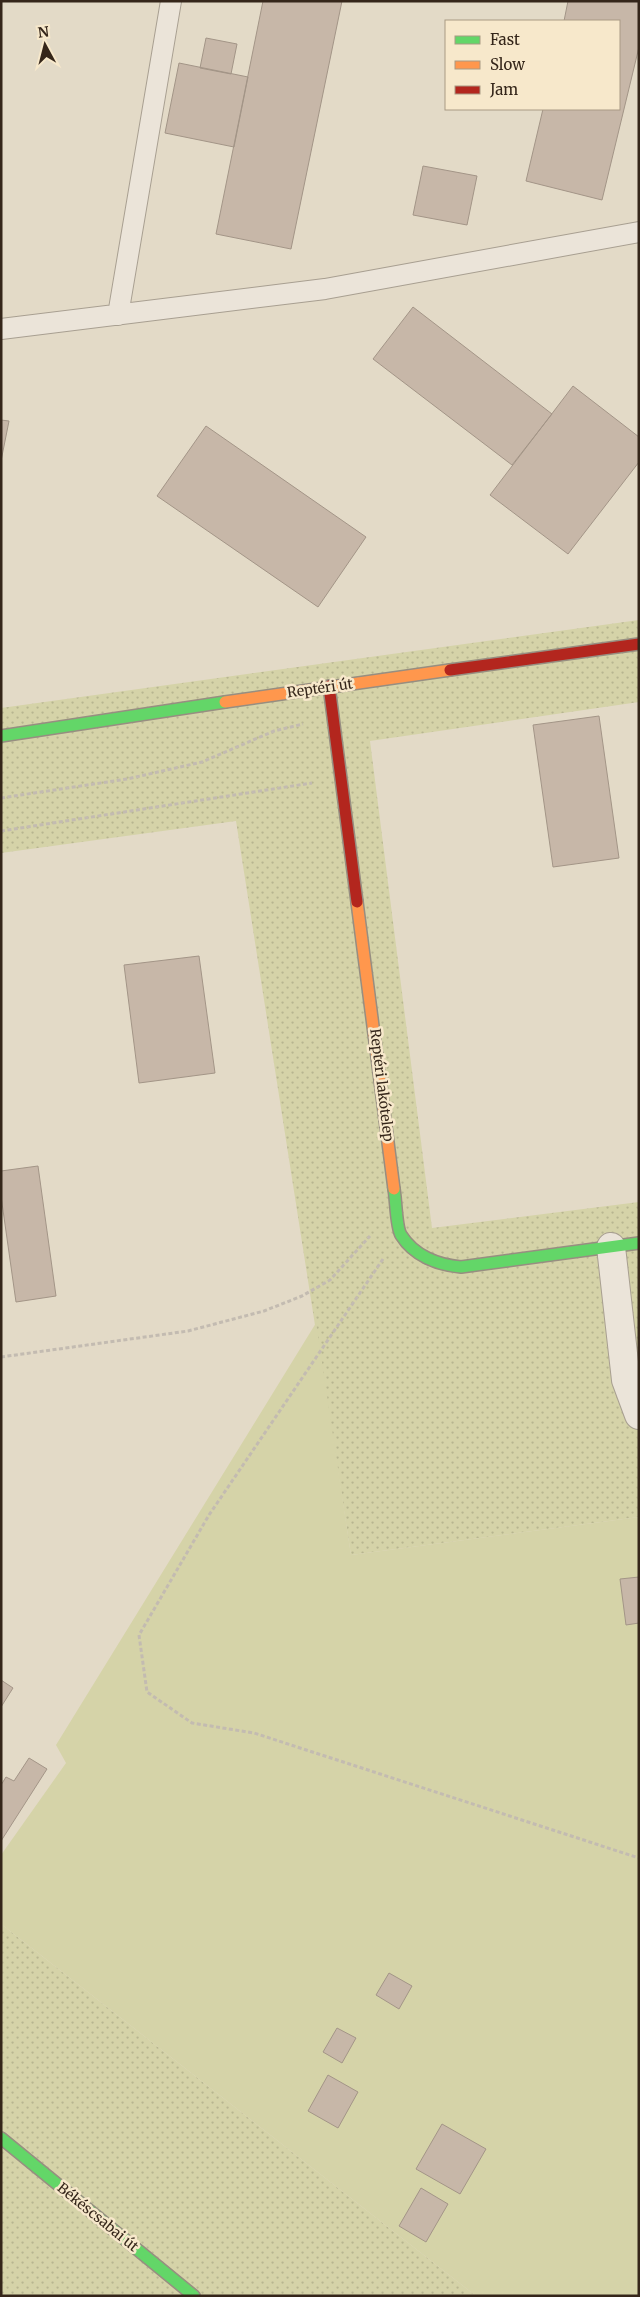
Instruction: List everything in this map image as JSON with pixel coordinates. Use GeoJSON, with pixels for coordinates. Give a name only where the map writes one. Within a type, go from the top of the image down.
{"type":"FeatureCollection","features":[{"type":"Feature","properties":{"kind":"street","name":"Reptéri út"},"geometry":{"type":"LineString","coordinates":[[1,736],[329,686],[639,644]]}},
{"type":"Feature","properties":{"kind":"street","name":"Reptéri lakótelep"},"geometry":{"type":"LineString","coordinates":[[329,686],[343,779],[400,1234]]}},
{"type":"Feature","properties":{"kind":"street"},"geometry":{"type":"LineString","coordinates":[[400,1234],[420,1256],[440,1266],[460,1267],[639,1243]]}},
{"type":"Feature","properties":{"kind":"street"},"geometry":{"type":"LineString","coordinates":[[611,1247],[626,1380],[639,1415]]}},
{"type":"Feature","properties":{"kind":"street","name":"Békéscsabai út"},"geometry":{"type":"LineString","coordinates":[[1,2138],[194,2296]]}},
{"type":"Feature","properties":{"kind":"lane"},"geometry":{"type":"LineString","coordinates":[[118,315],[171,1]]}},
{"type":"Feature","properties":{"kind":"lane"},"geometry":{"type":"LineString","coordinates":[[1,329],[325,289],[639,232]]}},
{"type":"Feature","properties":{"kind":"path"},"geometry":{"type":"LineString","coordinates":[[1,831],[343,779]]}},
{"type":"Feature","properties":{"kind":"path"},"geometry":{"type":"LineString","coordinates":[[1,1357],[188,1331],[264,1311],[302,1296],[330,1280],[397,1203]]}},
{"type":"Feature","properties":{"kind":"path"},"geometry":{"type":"LineString","coordinates":[[400,1234],[209,1515],[138,1635],[147,1692],[192,1723],[254,1733],[639,1858]]}},
{"type":"Feature","properties":{"kind":"shaded area"},"geometry":{"type":"Polygon","coordinates":[[[639,620],[639,702],[370,741],[432,1228],[639,1202],[639,1517],[351,1555],[236,821],[1,853],[1,708],[639,620]]]}},
{"type":"Feature","properties":{"kind":"shaded area"},"geometry":{"type":"Polygon","coordinates":[[[316,1323],[351,1555],[639,1517],[639,2296],[476,2296],[1,1924],[1,1855],[66,1763],[56,1745],[316,1323]]]}},
{"type":"Feature","properties":{"kind":"shaded area"},"geometry":{"type":"Polygon","coordinates":[[[1,1924],[476,2296],[1,2296],[1,1924]]]}},
{"type":"Feature","properties":{"kind":"building"},"geometry":{"type":"Polygon","coordinates":[[[263,1],[342,1],[291,249],[216,234],[263,1]]]}},
{"type":"Feature","properties":{"kind":"building"},"geometry":{"type":"Polygon","coordinates":[[[568,1],[639,1],[639,47],[602,200],[526,181],[543,110],[620,110],[620,20],[564,20],[568,1]]]}},
{"type":"Feature","properties":{"kind":"building"},"geometry":{"type":"Polygon","coordinates":[[[206,38],[237,44],[231,74],[200,68],[206,38]]]}},
{"type":"Feature","properties":{"kind":"building"},"geometry":{"type":"Polygon","coordinates":[[[179,63],[248,77],[234,147],[165,133],[179,63]]]}},
{"type":"Feature","properties":{"kind":"building"},"geometry":{"type":"Polygon","coordinates":[[[423,166],[477,176],[467,225],[413,215],[423,166]]]}},
{"type":"Feature","properties":{"kind":"building"},"geometry":{"type":"Polygon","coordinates":[[[413,307],[552,414],[512,465],[373,359],[413,307]]]}},
{"type":"Feature","properties":{"kind":"building"},"geometry":{"type":"Polygon","coordinates":[[[573,386],[639,437],[639,462],[568,554],[490,495],[573,386]]]}},
{"type":"Feature","properties":{"kind":"building"},"geometry":{"type":"Polygon","coordinates":[[[1,420],[9,421],[1,461],[1,420]]]}},
{"type":"Feature","properties":{"kind":"building"},"geometry":{"type":"Polygon","coordinates":[[[206,426],[366,537],[318,607],[157,496],[206,426]]]}},
{"type":"Feature","properties":{"kind":"building"},"geometry":{"type":"Polygon","coordinates":[[[599,716],[619,858],[553,867],[533,725],[599,716]]]}},
{"type":"Feature","properties":{"kind":"building"},"geometry":{"type":"Polygon","coordinates":[[[199,956],[215,1073],[139,1083],[124,965],[199,956]]]}},
{"type":"Feature","properties":{"kind":"building"},"geometry":{"type":"Polygon","coordinates":[[[38,1166],[56,1296],[16,1302],[1,1196],[1,1171],[38,1166]]]}},
{"type":"Feature","properties":{"kind":"building"},"geometry":{"type":"Polygon","coordinates":[[[639,1577],[639,1623],[626,1625],[620,1579],[639,1577]]]}},
{"type":"Feature","properties":{"kind":"building"},"geometry":{"type":"Polygon","coordinates":[[[1,1680],[13,1688],[1,1707],[1,1680]]]}},
{"type":"Feature","properties":{"kind":"building"},"geometry":{"type":"Polygon","coordinates":[[[29,1758],[47,1769],[1,1841],[1,1785],[6,1777],[14,1781],[29,1758]]]}},
{"type":"Feature","properties":{"kind":"building"},"geometry":{"type":"Polygon","coordinates":[[[389,1973],[412,1986],[399,2009],[376,1995],[389,1973]]]}},
{"type":"Feature","properties":{"kind":"building"},"geometry":{"type":"Polygon","coordinates":[[[337,2028],[356,2038],[342,2063],[323,2052],[337,2028]]]}},
{"type":"Feature","properties":{"kind":"building"},"geometry":{"type":"Polygon","coordinates":[[[328,2075],[358,2092],[338,2128],[308,2111],[328,2075]]]}},
{"type":"Feature","properties":{"kind":"building"},"geometry":{"type":"Polygon","coordinates":[[[442,2124],[486,2149],[460,2194],[416,2169],[442,2124]]]}},
{"type":"Feature","properties":{"kind":"building"},"geometry":{"type":"Polygon","coordinates":[[[421,2188],[448,2204],[426,2242],[399,2226],[421,2188]]]}},
{"type":"Feature","properties":{"kind":"traffic: fast"},"geometry":{"type":"LineString","coordinates":[[1,736],[225,702]]}},
{"type":"Feature","properties":{"kind":"traffic: fast"},"geometry":{"type":"LineString","coordinates":[[394,1189],[397,1220],[401,1235],[420,1254],[435,1262],[444,1264],[461,1267],[639,1243]]}},
{"type":"Feature","properties":{"kind":"traffic: fast"},"geometry":{"type":"LineString","coordinates":[[1,2138],[194,2296]]}},
{"type":"Feature","properties":{"kind":"traffic: slow"},"geometry":{"type":"LineString","coordinates":[[225,702],[450,670]]}},
{"type":"Feature","properties":{"kind":"traffic: slow"},"geometry":{"type":"LineString","coordinates":[[357,902],[394,1189]]}},
{"type":"Feature","properties":{"kind":"traffic: jam"},"geometry":{"type":"LineString","coordinates":[[450,670],[639,644]]}},
{"type":"Feature","properties":{"kind":"traffic: jam"},"geometry":{"type":"LineString","coordinates":[[329,686],[357,902]]}}]}
